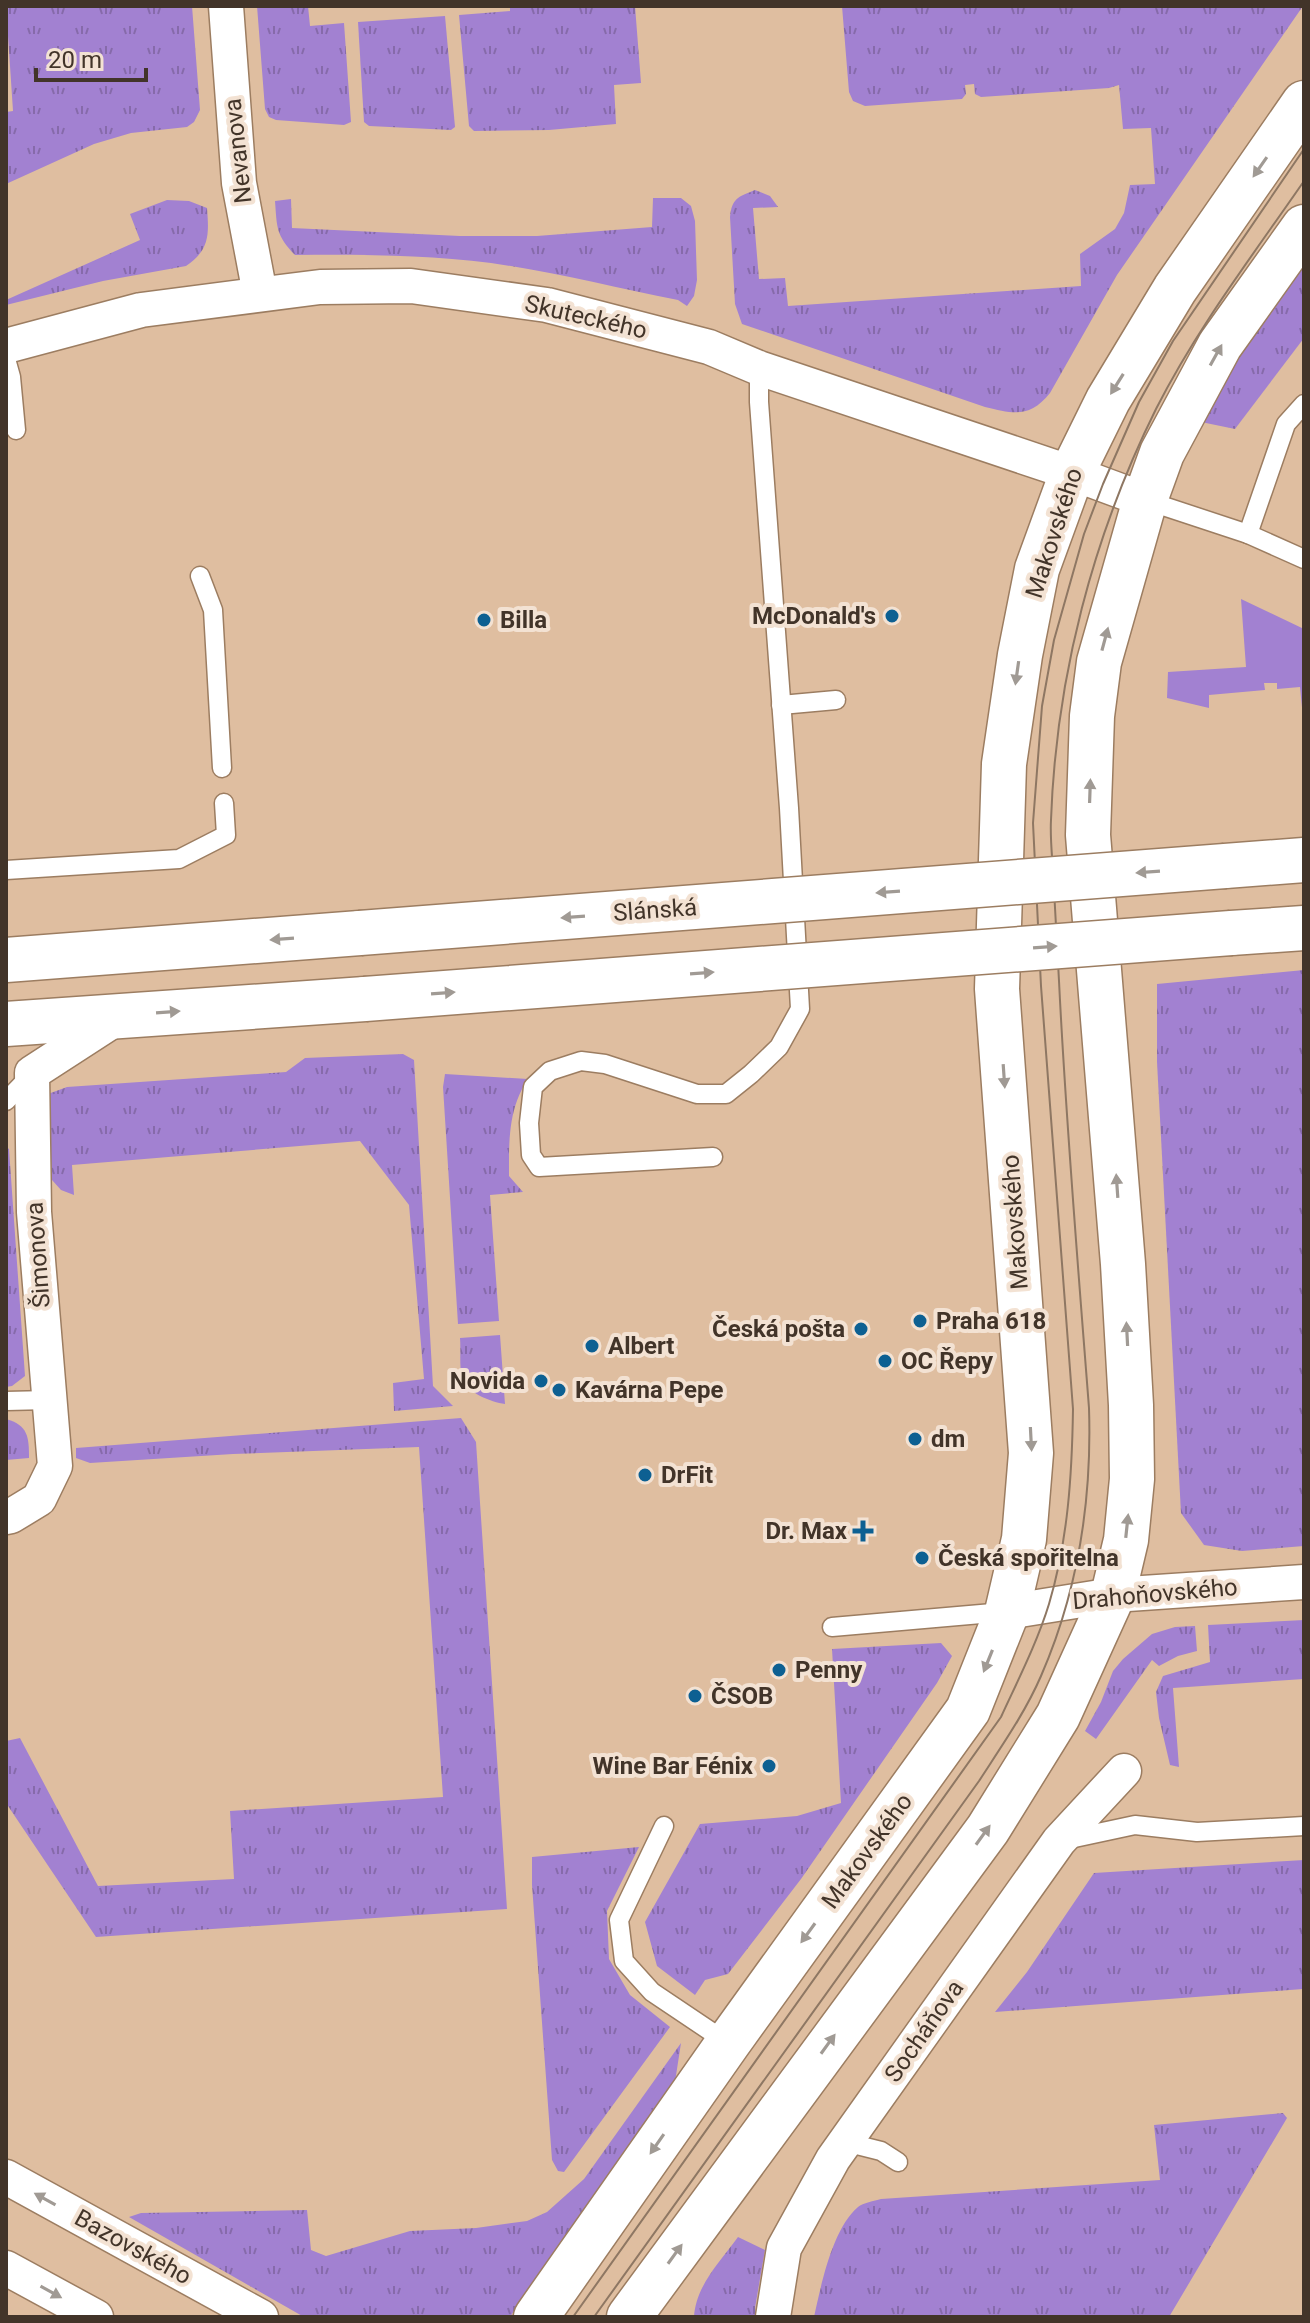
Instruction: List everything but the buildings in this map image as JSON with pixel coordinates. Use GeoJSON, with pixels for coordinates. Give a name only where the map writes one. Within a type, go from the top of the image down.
{"type":"FeatureCollection","features":[{"type":"Feature","properties":{"kind":"street","name":"Nevanova"},"geometry":{"type":"LineString","coordinates":[[226,6],[239,183],[260,294]]}},
{"type":"Feature","properties":{"kind":"street","name":"Makovského"},"geometry":{"type":"LineString","coordinates":[[536,2317],[728,2043],[968,1710],[1007,1612],[1024,1539],[1031,1453],[997,989],[1004,764],[1020,655],[1037,569],[1072,473],[1108,400],[1175,289],[1304,103]]}},
{"type":"Feature","properties":{"kind":"street"},"geometry":{"type":"LineString","coordinates":[[629,2317],[988,1829],[1058,1716],[1113,1595],[1126,1540],[1132,1479],[1131,1405],[1089,820],[1092,716],[1099,662],[1145,500],[1162,453],[1220,345],[1304,227]]}},
{"type":"Feature","properties":{"kind":"street","name":"Skuteckého"},"geometry":{"type":"LineString","coordinates":[[6,346],[141,310],[320,287],[411,286],[547,305],[709,347],[759,368],[1145,500]]}},
{"type":"Feature","properties":{"kind":"street","name":"Slánská"},"geometry":{"type":"LineString","coordinates":[[6,960],[1304,860]]}},
{"type":"Feature","properties":{"kind":"street"},"geometry":{"type":"LineString","coordinates":[[6,1024],[1304,928]]}},
{"type":"Feature","properties":{"kind":"street"},"geometry":{"type":"LineString","coordinates":[[32,1073],[120,1016]]}},
{"type":"Feature","properties":{"kind":"street","name":"Šimonova"},"geometry":{"type":"LineString","coordinates":[[6,1517],[39,1499],[55,1466],[34,1212],[32,1073]]}},
{"type":"Feature","properties":{"kind":"street","name":"Drahoňovského"},"geometry":{"type":"LineString","coordinates":[[1007,1612],[1113,1595],[1304,1582]]}},
{"type":"Feature","properties":{"kind":"street","name":"Socháňova"},"geometry":{"type":"LineString","coordinates":[[773,2317],[784,2248],[833,2159],[1059,1841],[1124,1771]]}},
{"type":"Feature","properties":{"kind":"street","name":"Bazovského"},"geometry":{"type":"LineString","coordinates":[[6,2177],[261,2317]]}},
{"type":"Feature","properties":{"kind":"street"},"geometry":{"type":"LineString","coordinates":[[6,2268],[96,2317]]}},
{"type":"Feature","properties":{"kind":"lane"},"geometry":{"type":"LineString","coordinates":[[6,359],[11,377],[16,430]]}},
{"type":"Feature","properties":{"kind":"lane"},"geometry":{"type":"LineString","coordinates":[[713,1157],[539,1167],[531,1155],[529,1123],[533,1087],[550,1071],[581,1061],[605,1064],[697,1094],[726,1094],[779,1047],[800,1009],[759,368]]}},
{"type":"Feature","properties":{"kind":"lane"},"geometry":{"type":"LineString","coordinates":[[1248,534],[1286,424],[1304,404]]}},
{"type":"Feature","properties":{"kind":"lane"},"geometry":{"type":"LineString","coordinates":[[1145,500],[1248,534],[1304,559]]}},
{"type":"Feature","properties":{"kind":"lane"},"geometry":{"type":"LineString","coordinates":[[200,576],[213,610],[222,768]]}},
{"type":"Feature","properties":{"kind":"lane"},"geometry":{"type":"LineString","coordinates":[[781,705],[836,700]]}},
{"type":"Feature","properties":{"kind":"lane"},"geometry":{"type":"LineString","coordinates":[[6,870],[179,859],[226,835],[224,803]]}},
{"type":"Feature","properties":{"kind":"lane"},"geometry":{"type":"LineString","coordinates":[[6,1101],[32,1073]]}},
{"type":"Feature","properties":{"kind":"lane"},"geometry":{"type":"LineString","coordinates":[[6,1401],[49,1400]]}},
{"type":"Feature","properties":{"kind":"lane"},"geometry":{"type":"LineString","coordinates":[[832,1627],[1007,1612]]}},
{"type":"Feature","properties":{"kind":"lane"},"geometry":{"type":"LineString","coordinates":[[1059,1841],[1135,1825],[1197,1832],[1304,1826]]}},
{"type":"Feature","properties":{"kind":"lane"},"geometry":{"type":"LineString","coordinates":[[664,1826],[619,1920],[624,1961],[652,1992],[728,2043]]}},
{"type":"Feature","properties":{"kind":"lane"},"geometry":{"type":"LineString","coordinates":[[845,2142],[881,2151],[898,2162]]}},
{"type":"Feature","properties":{"kind":"green space"},"geometry":{"type":"Polygon","coordinates":[[[6,6],[192,6],[200,110],[194,122],[187,127],[131,133],[94,144],[6,184],[6,112],[13,111],[6,6]]]}},
{"type":"Feature","properties":{"kind":"green space"},"geometry":{"type":"Polygon","coordinates":[[[257,6],[308,6],[310,26],[344,23],[351,122],[344,125],[269,117],[265,109],[257,6]]]}},
{"type":"Feature","properties":{"kind":"green space"},"geometry":{"type":"Polygon","coordinates":[[[510,6],[635,6],[641,83],[614,85],[616,124],[549,130],[474,131],[469,126],[459,15],[510,11],[510,6]]]}},
{"type":"Feature","properties":{"kind":"green space"},"geometry":{"type":"Polygon","coordinates":[[[842,6],[1303,6],[1117,275],[1050,393],[1035,407],[1013,412],[985,407],[742,324],[735,304],[732,206],[740,197],[755,190],[770,196],[778,207],[753,208],[759,279],[785,278],[788,306],[1081,286],[1080,254],[1115,229],[1124,213],[1130,185],[1155,184],[1151,128],[1123,129],[1119,85],[981,97],[975,94],[974,84],[965,85],[966,94],[962,99],[865,106],[853,101],[849,92],[842,6]]]}},
{"type":"Feature","properties":{"kind":"green space"},"geometry":{"type":"Polygon","coordinates":[[[445,16],[455,127],[451,130],[369,126],[364,122],[358,22],[445,16]]]}},
{"type":"Feature","properties":{"kind":"green space"},"geometry":{"type":"Polygon","coordinates":[[[653,198],[681,198],[691,206],[695,221],[697,280],[694,296],[687,306],[678,300],[491,263],[393,256],[295,255],[279,231],[275,201],[291,199],[292,228],[460,236],[537,236],[652,227],[653,198]]]}},
{"type":"Feature","properties":{"kind":"green space"},"geometry":{"type":"Polygon","coordinates":[[[167,200],[189,201],[207,208],[204,247],[186,266],[103,281],[6,305],[6,300],[140,240],[130,214],[167,200]]]}},
{"type":"Feature","properties":{"kind":"green space"},"geometry":{"type":"Polygon","coordinates":[[[1304,261],[1304,338],[1235,429],[1201,422],[1238,353],[1304,261]]]}},
{"type":"Feature","properties":{"kind":"green space"},"geometry":{"type":"Polygon","coordinates":[[[1241,599],[1304,629],[1304,728],[1300,687],[1277,689],[1277,683],[1264,683],[1265,690],[1209,695],[1209,708],[1167,698],[1168,672],[1246,667],[1241,599]]]}},
{"type":"Feature","properties":{"kind":"green space"},"geometry":{"type":"Polygon","coordinates":[[[1304,970],[1304,1546],[1242,1551],[1204,1545],[1181,1513],[1157,1062],[1157,984],[1304,970]]]}},
{"type":"Feature","properties":{"kind":"green space"},"geometry":{"type":"Polygon","coordinates":[[[403,1054],[414,1060],[433,1386],[453,1406],[394,1411],[393,1383],[424,1379],[409,1205],[360,1141],[72,1165],[74,1195],[61,1190],[52,1180],[48,1094],[67,1087],[286,1072],[305,1058],[403,1054]]]}},
{"type":"Feature","properties":{"kind":"green space"},"geometry":{"type":"Polygon","coordinates":[[[445,1074],[528,1079],[513,1114],[509,1150],[509,1176],[523,1192],[490,1195],[499,1321],[458,1324],[443,1087],[445,1074]]]}},
{"type":"Feature","properties":{"kind":"green space"},"geometry":{"type":"Polygon","coordinates":[[[6,1147],[9,1149],[25,1376],[6,1387],[8,1271],[6,1147]]]}},
{"type":"Feature","properties":{"kind":"green space"},"geometry":{"type":"Polygon","coordinates":[[[500,1335],[505,1404],[487,1399],[469,1388],[462,1378],[461,1368],[460,1338],[500,1335]]]}},
{"type":"Feature","properties":{"kind":"green space"},"geometry":{"type":"Polygon","coordinates":[[[461,1418],[476,1442],[507,1909],[96,1937],[6,1803],[6,1741],[20,1738],[98,1886],[234,1879],[230,1811],[443,1797],[419,1447],[90,1463],[76,1458],[76,1448],[461,1418]]]}},
{"type":"Feature","properties":{"kind":"green space"},"geometry":{"type":"Polygon","coordinates":[[[6,1419],[19,1425],[26,1433],[29,1458],[6,1460],[6,1419]]]}},
{"type":"Feature","properties":{"kind":"green space"},"geometry":{"type":"Polygon","coordinates":[[[1304,1620],[1304,1679],[1173,1688],[1179,1767],[1170,1765],[1156,1692],[1163,1676],[1210,1662],[1208,1625],[1304,1620]]]}},
{"type":"Feature","properties":{"kind":"green space"},"geometry":{"type":"Polygon","coordinates":[[[1195,1626],[1197,1651],[1159,1666],[1152,1660],[1096,1739],[1085,1731],[1113,1671],[1123,1659],[1152,1634],[1175,1627],[1195,1626]]]}},
{"type":"Feature","properties":{"kind":"green space"},"geometry":{"type":"Polygon","coordinates":[[[941,1643],[952,1656],[937,1683],[801,1879],[728,1974],[705,1980],[695,1995],[657,1966],[645,1922],[700,1824],[797,1816],[841,1803],[832,1649],[941,1643]]]}},
{"type":"Feature","properties":{"kind":"green space"},"geometry":{"type":"Polygon","coordinates":[[[639,1847],[607,1911],[609,1959],[630,1995],[670,2027],[564,2172],[558,2171],[552,2160],[532,1857],[639,1847]]]}},
{"type":"Feature","properties":{"kind":"green space"},"geometry":{"type":"Polygon","coordinates":[[[1304,1860],[1304,1997],[1303,1989],[995,2012],[1027,1972],[1094,1873],[1304,1860]]]}},
{"type":"Feature","properties":{"kind":"green space"},"geometry":{"type":"Polygon","coordinates":[[[681,2043],[675,2082],[510,2317],[304,2317],[129,2217],[141,2213],[307,2210],[311,2250],[326,2256],[410,2231],[476,2228],[527,2221],[547,2212],[584,2179],[681,2043]]]}},
{"type":"Feature","properties":{"kind":"green space"},"geometry":{"type":"Polygon","coordinates":[[[1283,2113],[1287,2118],[1169,2317],[814,2317],[834,2243],[849,2217],[863,2204],[881,2199],[1160,2180],[1154,2125],[1283,2113]]]}},
{"type":"Feature","properties":{"kind":"green space"},"geometry":{"type":"Polygon","coordinates":[[[738,2237],[765,2250],[756,2317],[694,2317],[704,2284],[738,2237]]]}},
{"type":"Feature","properties":{"kind":"tram line"},"geometry":{"type":"LineString","coordinates":[[573,2317],[1001,1717],[1044,1619],[1065,1532],[1073,1409],[1041,986],[1033,823],[1042,706],[1054,640],[1084,534],[1139,402],[1173,341],[1304,149]]}},
{"type":"Feature","properties":{"kind":"tram line"},"geometry":{"type":"LineString","coordinates":[[594,2317],[979,1781],[1028,1703],[1065,1611],[1085,1511],[1089,1408],[1051,839],[1054,766],[1061,713],[1070,661],[1096,557],[1134,457],[1189,350],[1304,181]]}},
{"type":"Feature","properties":{"kind":"place","name":"McDonald's"},"geometry":{"type":"Point","coordinates":[892,616]}},
{"type":"Feature","properties":{"kind":"place","name":"Billa"},"geometry":{"type":"Point","coordinates":[484,620]}},
{"type":"Feature","properties":{"kind":"place","name":"Praha 618"},"geometry":{"type":"Point","coordinates":[920,1321]}},
{"type":"Feature","properties":{"kind":"place","name":"Česká pošta"},"geometry":{"type":"Point","coordinates":[861,1329]}},
{"type":"Feature","properties":{"kind":"place","name":"Albert"},"geometry":{"type":"Point","coordinates":[592,1346]}},
{"type":"Feature","properties":{"kind":"place","name":"OC Řepy"},"geometry":{"type":"Point","coordinates":[885,1361]}},
{"type":"Feature","properties":{"kind":"place","name":"Novida"},"geometry":{"type":"Point","coordinates":[541,1381]}},
{"type":"Feature","properties":{"kind":"place","name":"Kavárna Pepe"},"geometry":{"type":"Point","coordinates":[559,1390]}},
{"type":"Feature","properties":{"kind":"place","name":"dm"},"geometry":{"type":"Point","coordinates":[915,1439]}},
{"type":"Feature","properties":{"kind":"place","name":"DrFit"},"geometry":{"type":"Point","coordinates":[645,1475]}},
{"type":"Feature","properties":{"kind":"place","name":"Dr. Max"},"geometry":{"type":"Point","coordinates":[863,1531]}},
{"type":"Feature","properties":{"kind":"place","name":"Česká spořitelna"},"geometry":{"type":"Point","coordinates":[922,1558]}},
{"type":"Feature","properties":{"kind":"place","name":"Penny"},"geometry":{"type":"Point","coordinates":[779,1670]}},
{"type":"Feature","properties":{"kind":"place","name":"ČSOB"},"geometry":{"type":"Point","coordinates":[695,1696]}},
{"type":"Feature","properties":{"kind":"place","name":"Wine Bar Fénix"},"geometry":{"type":"Point","coordinates":[769,1766]}}]}
